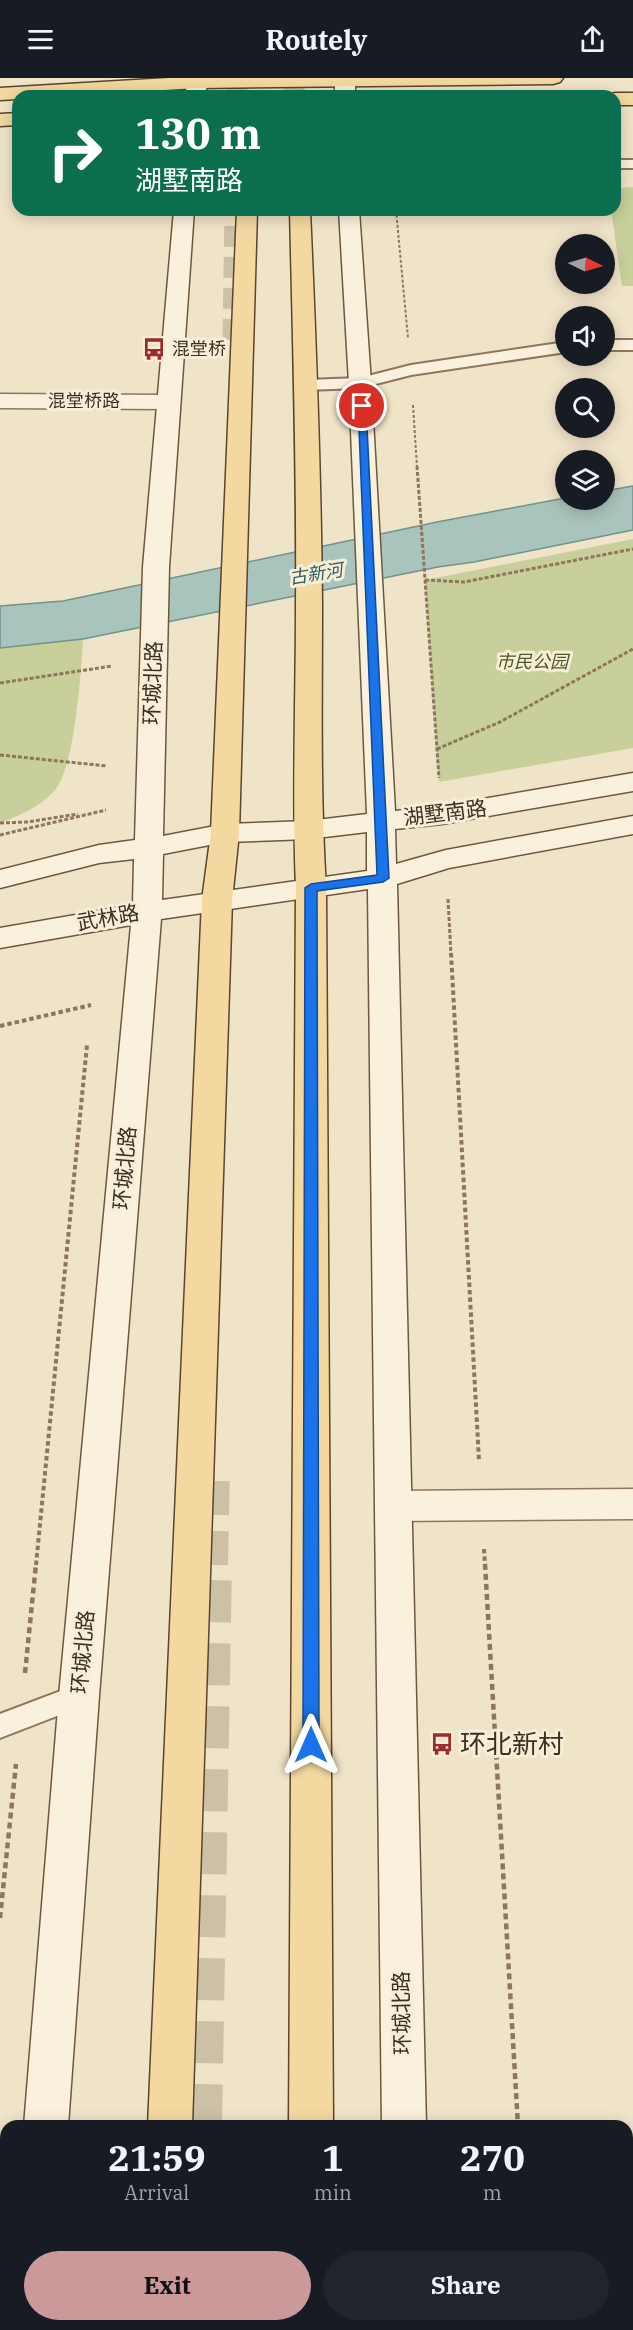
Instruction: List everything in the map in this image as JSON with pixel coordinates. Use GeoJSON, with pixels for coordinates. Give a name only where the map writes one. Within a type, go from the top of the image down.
{"type":"FeatureCollection","features":[{"type":"Feature","properties":{"kind":"main road"},"geometry":{"type":"LineString","coordinates":[[88,90],[197,85],[345,85],[387,81],[553,78]]}},
{"type":"Feature","properties":{"kind":"main road","name":"环城北路"},"geometry":{"type":"LineString","coordinates":[[46,2120],[79,1696],[147,912],[156,567],[184,216]]}},
{"type":"Feature","properties":{"kind":"main road"},"geometry":{"type":"LineString","coordinates":[[170,2120],[217,900],[225,833],[247,216]]}},
{"type":"Feature","properties":{"kind":"main road"},"geometry":{"type":"LineString","coordinates":[[300,216],[306,385],[309,604],[308,830],[311,888],[311,2120]]}},
{"type":"Feature","properties":{"kind":"main road","name":"环城北路"},"geometry":{"type":"LineString","coordinates":[[349,216],[371,598],[383,878],[404,2120]]}},
{"type":"Feature","properties":{"kind":"main road","name":"混堂桥路"},"geometry":{"type":"LineString","coordinates":[[0,401],[168,402]]}},
{"type":"Feature","properties":{"kind":"main road","name":"湖墅南路"},"geometry":{"type":"LineString","coordinates":[[148,848],[225,833],[308,830],[381,820],[442,815],[633,782]]}},
{"type":"Feature","properties":{"kind":"main road","name":"湖墅南路"},"geometry":{"type":"LineString","coordinates":[[217,900],[383,878],[446,859],[633,825]]}},
{"type":"Feature","properties":{"kind":"main road"},"geometry":{"type":"LineString","coordinates":[[0,879],[99,854],[148,848]]}},
{"type":"Feature","properties":{"kind":"main road","name":"武林路"},"geometry":{"type":"LineString","coordinates":[[0,938],[217,900]]}},
{"type":"Feature","properties":{"kind":"main road"},"geometry":{"type":"LineString","coordinates":[[394,1506],[633,1504]]}},
{"type":"Feature","properties":{"kind":"lane"},"geometry":{"type":"LineString","coordinates":[[615,345],[633,345]]}},
{"type":"Feature","properties":{"kind":"lane"},"geometry":{"type":"LineString","coordinates":[[306,385],[360,383],[411,370],[555,349]]}},
{"type":"Feature","properties":{"kind":"lane"},"geometry":{"type":"LineString","coordinates":[[10,1722],[79,1696]]}},
{"type":"Feature","properties":{"kind":"path"},"geometry":{"type":"LineString","coordinates":[[419,507],[442,815]]}},
{"type":"Feature","properties":{"kind":"path"},"geometry":{"type":"LineString","coordinates":[[425,580],[464,582],[633,549]]}},
{"type":"Feature","properties":{"kind":"path"},"geometry":{"type":"LineString","coordinates":[[438,750],[500,722],[633,649]]}},
{"type":"Feature","properties":{"kind":"path"},"geometry":{"type":"LineString","coordinates":[[115,677],[116,657]]}},
{"type":"Feature","properties":{"kind":"path"},"geometry":{"type":"LineString","coordinates":[[0,683],[115,666]]}},
{"type":"Feature","properties":{"kind":"path"},"geometry":{"type":"LineString","coordinates":[[0,754],[108,766]]}},
{"type":"Feature","properties":{"kind":"path"},"geometry":{"type":"LineString","coordinates":[[108,777],[109,755]]}},
{"type":"Feature","properties":{"kind":"path"},"geometry":{"type":"LineString","coordinates":[[99,854],[106,799]]}},
{"type":"Feature","properties":{"kind":"path"},"geometry":{"type":"LineString","coordinates":[[0,823],[27,822],[106,810]]}},
{"type":"Feature","properties":{"kind":"path"},"geometry":{"type":"LineString","coordinates":[[0,835],[106,810]]}},
{"type":"Feature","properties":{"kind":"path"},"geometry":{"type":"LineString","coordinates":[[446,859],[518,2120]]}},
{"type":"Feature","properties":{"kind":"path"},"geometry":{"type":"LineString","coordinates":[[90,1017],[98,920]]}},
{"type":"Feature","properties":{"kind":"path"},"geometry":{"type":"LineString","coordinates":[[0,1026],[91,1005]]}},
{"type":"Feature","properties":{"kind":"path"},"geometry":{"type":"LineString","coordinates":[[0,1918],[10,1722],[88,1041]]}},
{"type":"Feature","properties":{"kind":"green space"},"geometry":{"type":"Polygon","coordinates":[[[633,187],[633,286],[622,286],[612,216],[621,216],[621,188],[633,187]]]}},
{"type":"Feature","properties":{"kind":"green space","name":"市民公园"},"geometry":{"type":"Polygon","coordinates":[[[633,539],[633,748],[439,782],[425,580],[633,539]]]}},
{"type":"Feature","properties":{"kind":"green space"},"geometry":{"type":"Polygon","coordinates":[[[83,639],[76,718],[68,761],[62,778],[55,790],[37,806],[0,823],[0,648],[83,639]]]}},
{"type":"Feature","properties":{"kind":"water","name":"古新河"},"geometry":{"type":"Polygon","coordinates":[[[633,486],[633,530],[83,639],[0,648],[0,606],[63,601],[437,522],[555,500],[555,510],[615,510],[615,489],[633,486]]]}},
{"type":"Feature","properties":{"kind":"tunnel"},"geometry":{"type":"LineString","coordinates":[[237,78],[237,90]]}},
{"type":"Feature","properties":{"kind":"tunnel"},"geometry":{"type":"LineString","coordinates":[[294,78],[294,90]]}},
{"type":"Feature","properties":{"kind":"tunnel"},"geometry":{"type":"LineString","coordinates":[[233,340],[235,216]]}},
{"type":"Feature","properties":{"kind":"tunnel"},"geometry":{"type":"LineString","coordinates":[[211,1565],[213,1469]]}},
{"type":"Feature","properties":{"kind":"tunnel"},"geometry":{"type":"LineString","coordinates":[[201,2120],[211,1564]]}},
{"type":"Feature","properties":{"kind":"place","name":"混堂桥"},"geometry":{"type":"Point","coordinates":[154,349]}},
{"type":"Feature","properties":{"kind":"place","name":"环北新村"},"geometry":{"type":"Point","coordinates":[442,1744]}},
{"type":"Feature","properties":{"kind":"route"},"geometry":{"type":"LineString","coordinates":[[311,1745],[311,888],[383,878],[362,406]]}}]}
